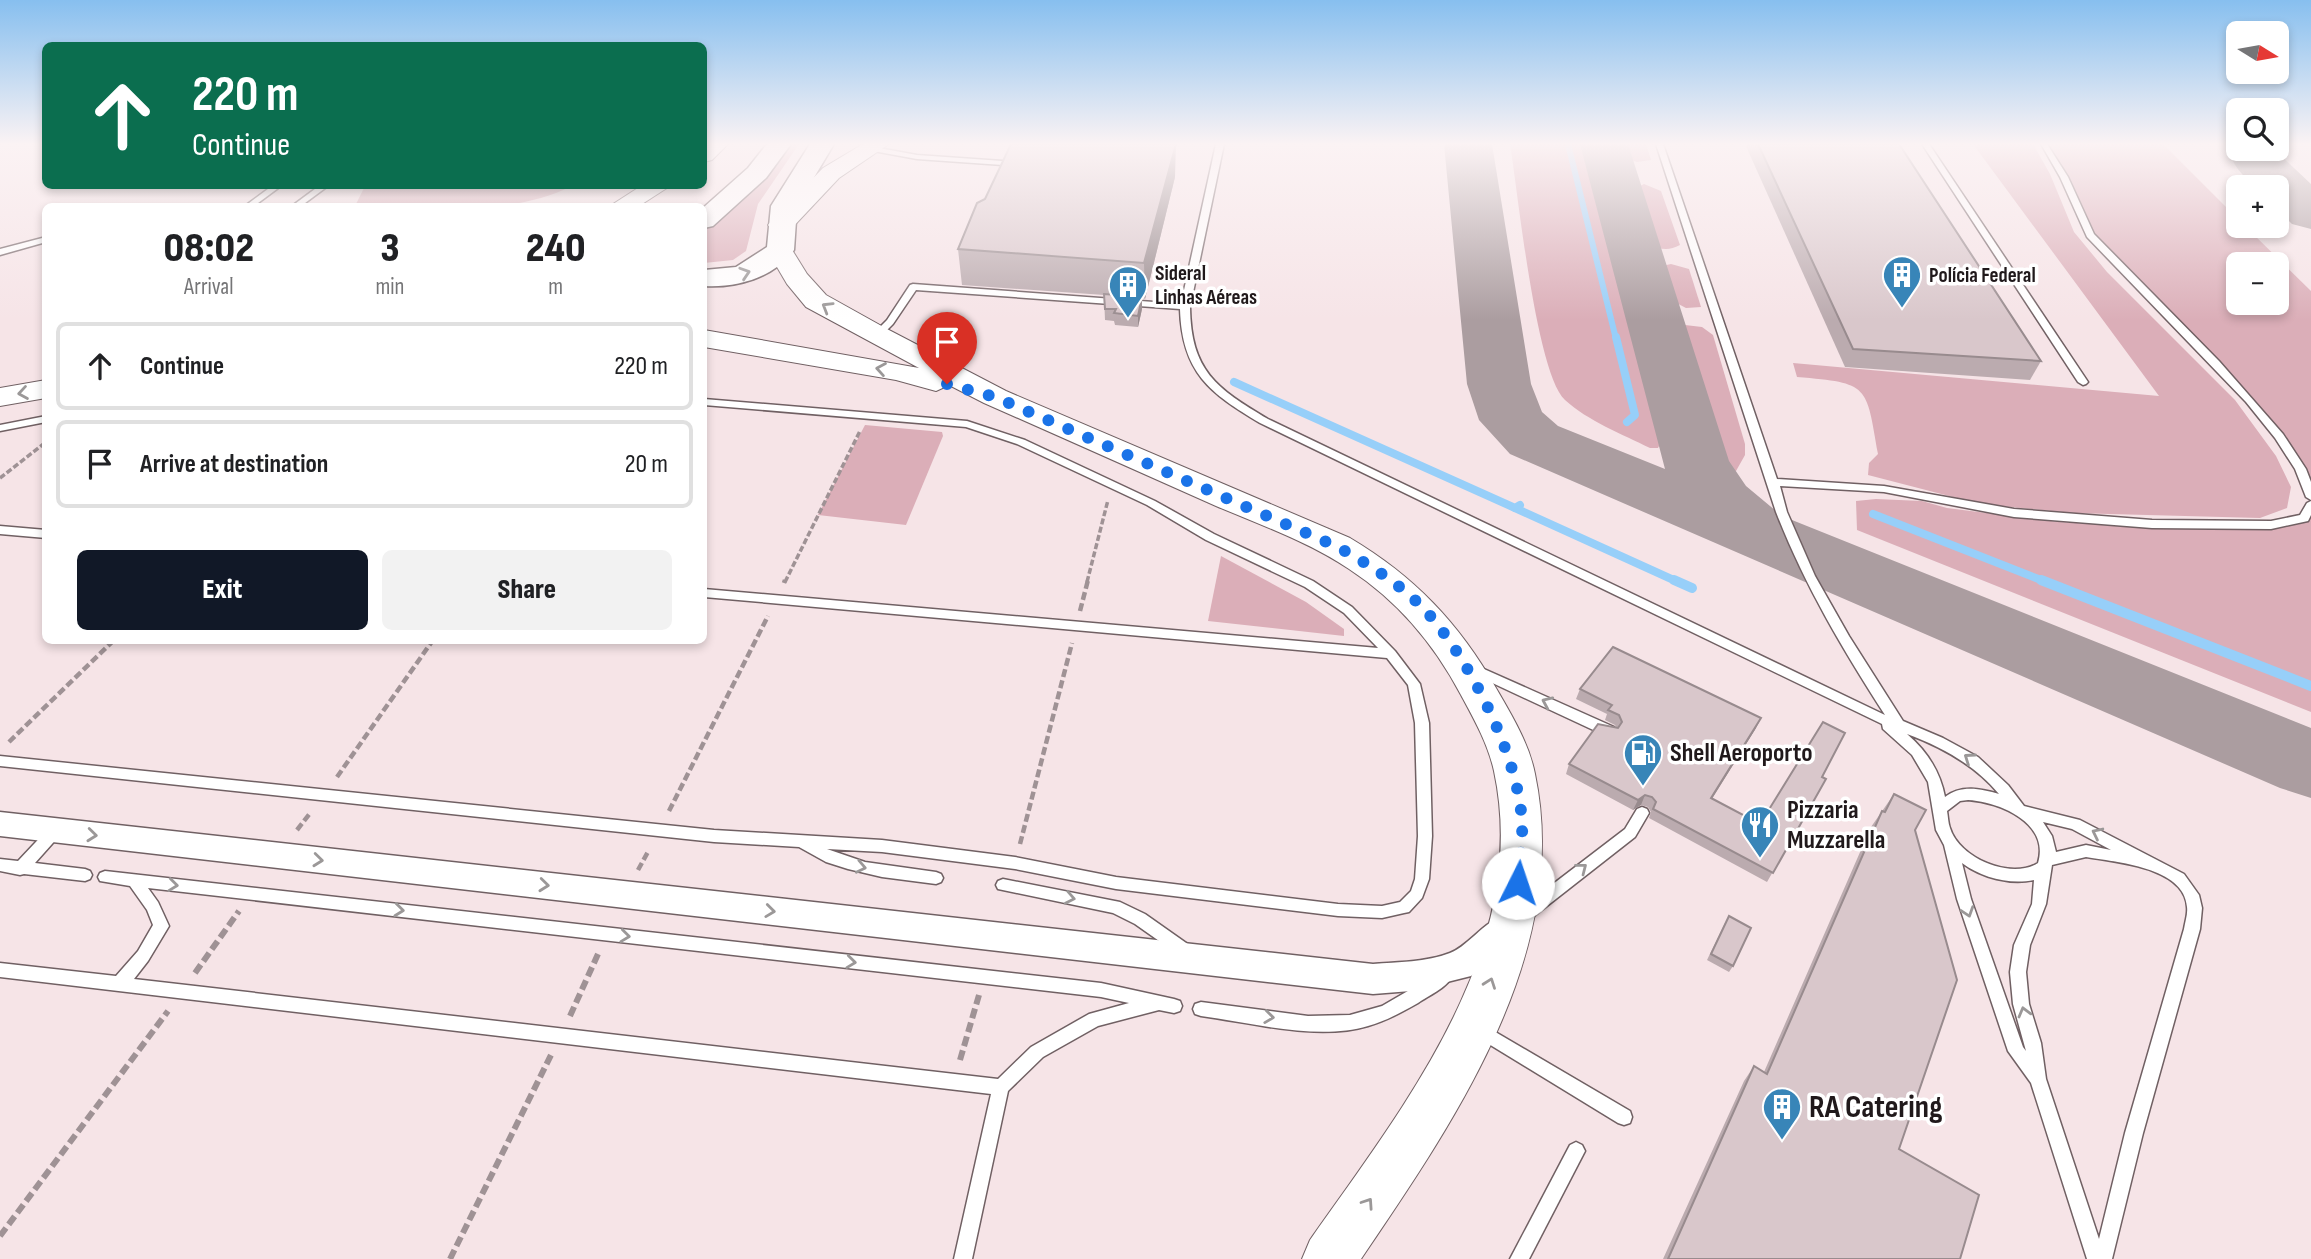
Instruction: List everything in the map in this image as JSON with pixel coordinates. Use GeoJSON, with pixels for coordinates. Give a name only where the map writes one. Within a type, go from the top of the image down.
{"type":"FeatureCollection","features":[{"type":"Feature","properties":{"kind":"main road"},"geometry":{"type":"LineString","coordinates":[[707,217],[723,203]]}},
{"type":"Feature","properties":{"kind":"main road"},"geometry":{"type":"LineString","coordinates":[[786,203],[781,237],[796,278],[816,301],[995,397],[1338,547],[1376,569],[1424,610],[1463,665],[1494,720],[1514,772],[1522,824],[1518,883],[1510,927],[1474,1027],[1416,1133],[1329,1259]]}},
{"type":"Feature","properties":{"kind":"main road"},"geometry":{"type":"LineString","coordinates":[[707,278],[746,274],[757,269],[808,203]]}},
{"type":"Feature","properties":{"kind":"main road"},"geometry":{"type":"LineString","coordinates":[[707,340],[898,372],[995,397]]}},
{"type":"Feature","properties":{"kind":"main road"},"geometry":{"type":"LineString","coordinates":[[0,397],[42,390]]}},
{"type":"Feature","properties":{"kind":"street"},"geometry":{"type":"LineString","coordinates":[[0,824],[1373,979],[1411,976],[1459,965],[1510,927]]}},
{"type":"Feature","properties":{"kind":"lane"},"geometry":{"type":"LineString","coordinates":[[1207,203],[1185,307],[1184,328],[1191,356],[1207,381],[1226,399],[1277,427],[1880,718],[1964,753],[1994,777],[2018,808],[2039,826],[2048,844],[2046,865],[2039,904],[2022,945],[2018,972],[2038,1079],[2096,1259]]}},
{"type":"Feature","properties":{"kind":"lane"},"geometry":{"type":"LineString","coordinates":[[1679,203],[1773,482],[1781,516],[1863,671],[1899,726]]}},
{"type":"Feature","properties":{"kind":"lane"},"geometry":{"type":"LineString","coordinates":[[1964,203],[2083,383]]}},
{"type":"Feature","properties":{"kind":"lane"},"geometry":{"type":"LineString","coordinates":[[2074,203],[2090,235],[2122,273],[2274,429],[2301,465],[2311,497]]}},
{"type":"Feature","properties":{"kind":"lane"},"geometry":{"type":"LineString","coordinates":[[0,252],[42,241]]}},
{"type":"Feature","properties":{"kind":"lane"},"geometry":{"type":"LineString","coordinates":[[877,335],[890,322],[913,287],[1185,307]]}},
{"type":"Feature","properties":{"kind":"lane"},"geometry":{"type":"LineString","coordinates":[[0,761],[714,836],[799,840],[1015,863],[1116,883],[1338,910],[1382,912],[1404,907],[1417,894],[1422,878],[1425,836],[1422,723],[1414,684],[1391,654],[1348,610],[1309,584],[1112,486],[1021,442],[967,424],[707,402]]}},
{"type":"Feature","properties":{"kind":"lane"},"geometry":{"type":"LineString","coordinates":[[0,428],[42,420]]}},
{"type":"Feature","properties":{"kind":"lane"},"geometry":{"type":"LineString","coordinates":[[1773,482],[1884,489],[2014,513],[2152,524],[2271,525],[2304,518],[2311,505]]}},
{"type":"Feature","properties":{"kind":"lane"},"geometry":{"type":"LineString","coordinates":[[0,530],[42,534]]}},
{"type":"Feature","properties":{"kind":"lane"},"geometry":{"type":"LineString","coordinates":[[707,593],[1391,654]]}},
{"type":"Feature","properties":{"kind":"lane"},"geometry":{"type":"LineString","coordinates":[[1463,665],[1609,731]]}},
{"type":"Feature","properties":{"kind":"lane"},"geometry":{"type":"LineString","coordinates":[[1880,718],[1927,761],[1937,782],[1942,832],[1951,846],[1988,871],[2010,877],[2029,876],[2073,852],[2086,851],[2157,865]]}},
{"type":"Feature","properties":{"kind":"lane"},"geometry":{"type":"LineString","coordinates":[[1940,809],[1956,796],[1968,793],[1983,794],[2018,808],[2075,824],[2157,865],[2186,886],[2195,908],[2103,1259]]}},
{"type":"Feature","properties":{"kind":"lane"},"geometry":{"type":"LineString","coordinates":[[1510,927],[1630,833],[1642,813]]}},
{"type":"Feature","properties":{"kind":"lane"},"geometry":{"type":"LineString","coordinates":[[20,869],[55,831]]}},
{"type":"Feature","properties":{"kind":"lane"},"geometry":{"type":"LineString","coordinates":[[799,840],[820,855],[846,864],[936,878]]}},
{"type":"Feature","properties":{"kind":"lane"},"geometry":{"type":"LineString","coordinates":[[1951,846],[1964,899],[2016,1051],[2038,1079]]}},
{"type":"Feature","properties":{"kind":"lane"},"geometry":{"type":"LineString","coordinates":[[0,865],[85,875]]}},
{"type":"Feature","properties":{"kind":"lane"},"geometry":{"type":"LineString","coordinates":[[105,877],[1101,990],[1167,1005],[1095,1019],[1037,1052],[1001,1087],[963,1259]]}},
{"type":"Feature","properties":{"kind":"lane"},"geometry":{"type":"LineString","coordinates":[[120,983],[143,956],[160,926],[153,907],[135,881]]}},
{"type":"Feature","properties":{"kind":"lane"},"geometry":{"type":"LineString","coordinates":[[1003,886],[1115,907],[1140,919],[1198,960]]}},
{"type":"Feature","properties":{"kind":"lane"},"geometry":{"type":"LineString","coordinates":[[1201,1009],[1333,1025],[1368,1019],[1422,992],[1459,965]]}},
{"type":"Feature","properties":{"kind":"lane"},"geometry":{"type":"LineString","coordinates":[[0,970],[1001,1087]]}},
{"type":"Feature","properties":{"kind":"lane"},"geometry":{"type":"LineString","coordinates":[[1474,1027],[1624,1117]]}},
{"type":"Feature","properties":{"kind":"lane"},"geometry":{"type":"LineString","coordinates":[[1519,1259],[1576,1151]]}},
{"type":"Feature","properties":{"kind":"path"},"geometry":{"type":"LineString","coordinates":[[0,478],[42,445]]}},
{"type":"Feature","properties":{"kind":"path"},"geometry":{"type":"LineString","coordinates":[[1015,863],[1112,486]]}},
{"type":"Feature","properties":{"kind":"path"},"geometry":{"type":"LineString","coordinates":[[0,748],[16,738],[110,644]]}},
{"type":"Feature","properties":{"kind":"path"},"geometry":{"type":"LineString","coordinates":[[277,856],[324,795],[430,644]]}},
{"type":"Feature","properties":{"kind":"path"},"geometry":{"type":"LineString","coordinates":[[0,1236],[183,991],[251,894]]}},
{"type":"Feature","properties":{"kind":"path"},"geometry":{"type":"LineString","coordinates":[[955,1081],[984,977]]}},
{"type":"Feature","properties":{"kind":"shaded area"},"geometry":{"type":"Polygon","coordinates":[[[357,203],[522,203],[521,203],[357,203]]]}},
{"type":"Feature","properties":{"kind":"shaded area"},"geometry":{"type":"Polygon","coordinates":[[[736,203],[759,203],[746,251],[733,260],[707,263],[707,228],[736,203]]]}},
{"type":"Feature","properties":{"kind":"shaded area"},"geometry":{"type":"Polygon","coordinates":[[[1518,203],[1600,203],[1661,442],[1658,448],[1650,448],[1606,427],[1565,400],[1555,383],[1545,355],[1518,203]]]}},
{"type":"Feature","properties":{"kind":"shaded area"},"geometry":{"type":"Polygon","coordinates":[[[1636,203],[1665,203],[1680,245],[1668,249],[1659,248],[1651,242],[1636,203]]]}},
{"type":"Feature","properties":{"kind":"shaded area"},"geometry":{"type":"Polygon","coordinates":[[[2016,203],[2062,203],[2074,232],[2107,272],[2235,400],[2276,456],[2291,487],[2287,508],[2260,518],[2072,513],[1980,504],[1868,475],[1869,463],[1878,454],[1871,414],[1860,392],[1839,382],[1797,377],[1793,363],[2159,396],[2016,203]]]}},
{"type":"Feature","properties":{"kind":"shaded area"},"geometry":{"type":"Polygon","coordinates":[[[2077,203],[2222,203],[2226,207],[2226,238],[2257,238],[2271,252],[2226,252],[2226,315],[2289,315],[2289,269],[2311,291],[2311,487],[2285,442],[2097,242],[2077,203]]]}},
{"type":"Feature","properties":{"kind":"shaded area"},"geometry":{"type":"Polygon","coordinates":[[[1671,264],[1689,269],[1701,307],[1686,308],[1663,296],[1657,273],[1662,266],[1671,264]]]}},
{"type":"Feature","properties":{"kind":"shaded area"},"geometry":{"type":"Polygon","coordinates":[[[1675,327],[1702,327],[1713,335],[1745,444],[1745,455],[1736,471],[1714,471],[1670,333],[1675,327]]]}},
{"type":"Feature","properties":{"kind":"shaded area"},"geometry":{"type":"Polygon","coordinates":[[[865,425],[942,432],[943,436],[906,525],[818,515],[865,425]]]}},
{"type":"Feature","properties":{"kind":"shaded area"},"geometry":{"type":"Polygon","coordinates":[[[1856,501],[1922,501],[1947,508],[2059,522],[2165,528],[2270,529],[2300,523],[2311,510],[2311,712],[1857,530],[1856,501]]]}},
{"type":"Feature","properties":{"kind":"shaded area"},"geometry":{"type":"Polygon","coordinates":[[[1221,556],[1306,602],[1344,629],[1344,636],[1208,621],[1221,556]]]}},
{"type":"Feature","properties":{"kind":"building"},"geometry":{"type":"Polygon","coordinates":[[[977,203],[1160,203],[1144,263],[958,249],[977,203]]]}},
{"type":"Feature","properties":{"kind":"building","name":"Polícia Federal"},"geometry":{"type":"Polygon","coordinates":[[[1785,203],[1937,203],[2041,361],[1853,349],[1785,203]]]}},
{"type":"Feature","properties":{"kind":"building"},"geometry":{"type":"Polygon","coordinates":[[[1104,294],[1142,297],[1138,316],[1114,313],[1116,309],[1105,309],[1104,294]]]}},
{"type":"Feature","properties":{"kind":"building"},"geometry":{"type":"Polygon","coordinates":[[[1613,647],[1761,718],[1711,798],[1760,824],[1823,722],[1845,733],[1822,777],[1826,779],[1773,873],[1653,809],[1656,802],[1652,797],[1645,795],[1638,800],[1569,764],[1598,724],[1618,728],[1622,722],[1619,715],[1608,710],[1612,705],[1580,689],[1613,647]]]}},
{"type":"Feature","properties":{"kind":"building"},"geometry":{"type":"Polygon","coordinates":[[[1894,794],[1926,810],[1915,830],[1957,980],[1899,1149],[1979,1195],[1960,1259],[1668,1259],[1754,1066],[1767,1074],[1882,811],[1885,812],[1894,794]]]}},
{"type":"Feature","properties":{"kind":"building"},"geometry":{"type":"Polygon","coordinates":[[[1729,916],[1751,928],[1733,966],[1711,954],[1729,916]]]}},
{"type":"Feature","properties":{"kind":"waterway"},"geometry":{"type":"LineString","coordinates":[[1582,203],[1616,339]]}},
{"type":"Feature","properties":{"kind":"waterway"},"geometry":{"type":"LineString","coordinates":[[1616,337],[1635,415],[1627,422]]}},
{"type":"Feature","properties":{"kind":"waterway"},"geometry":{"type":"LineString","coordinates":[[1234,382],[1515,508]]}},
{"type":"Feature","properties":{"kind":"waterway"},"geometry":{"type":"LineString","coordinates":[[1515,508],[1520,505]]}},
{"type":"Feature","properties":{"kind":"waterway"},"geometry":{"type":"LineString","coordinates":[[1515,508],[1678,582]]}},
{"type":"Feature","properties":{"kind":"waterway"},"geometry":{"type":"LineString","coordinates":[[1873,514],[2046,582]]}},
{"type":"Feature","properties":{"kind":"waterway"},"geometry":{"type":"LineString","coordinates":[[1674,580],[1692,588]]}},
{"type":"Feature","properties":{"kind":"waterway"},"geometry":{"type":"LineString","coordinates":[[2041,580],[2311,686]]}},
{"type":"Feature","properties":{"kind":"taxiway"},"geometry":{"type":"LineString","coordinates":[[1476,203],[1499,384],[1512,420],[1534,440],[2311,764]]}},
{"type":"Feature","properties":{"kind":"taxiway"},"geometry":{"type":"LineString","coordinates":[[1621,203],[1695,462],[1721,502],[1756,532]]}},
{"type":"Feature","properties":{"kind":"taxiway"},"geometry":{"type":"LineString","coordinates":[[2300,203],[2311,213]]}},
{"type":"Feature","properties":{"kind":"place","name":"Polícia Federal"},"geometry":{"type":"Point","coordinates":[1902,309]}},
{"type":"Feature","properties":{"kind":"place","name":"Sideral Linhas Aéreas"},"geometry":{"type":"Point","coordinates":[1128,319]}},
{"type":"Feature","properties":{"kind":"place","name":"Shell Aeroporto"},"geometry":{"type":"Point","coordinates":[1643,787]}},
{"type":"Feature","properties":{"kind":"place","name":"Pizzaria Muzzarella"},"geometry":{"type":"Point","coordinates":[1760,859]}},
{"type":"Feature","properties":{"kind":"place","name":"RA Catering"},"geometry":{"type":"Point","coordinates":[1782,1141]}},
{"type":"Feature","properties":{"kind":"route"},"geometry":{"type":"LineString","coordinates":[[947,384],[995,397],[1338,547],[1376,569],[1424,610],[1463,665],[1494,720],[1514,772],[1522,824],[1518,883]]}}]}
